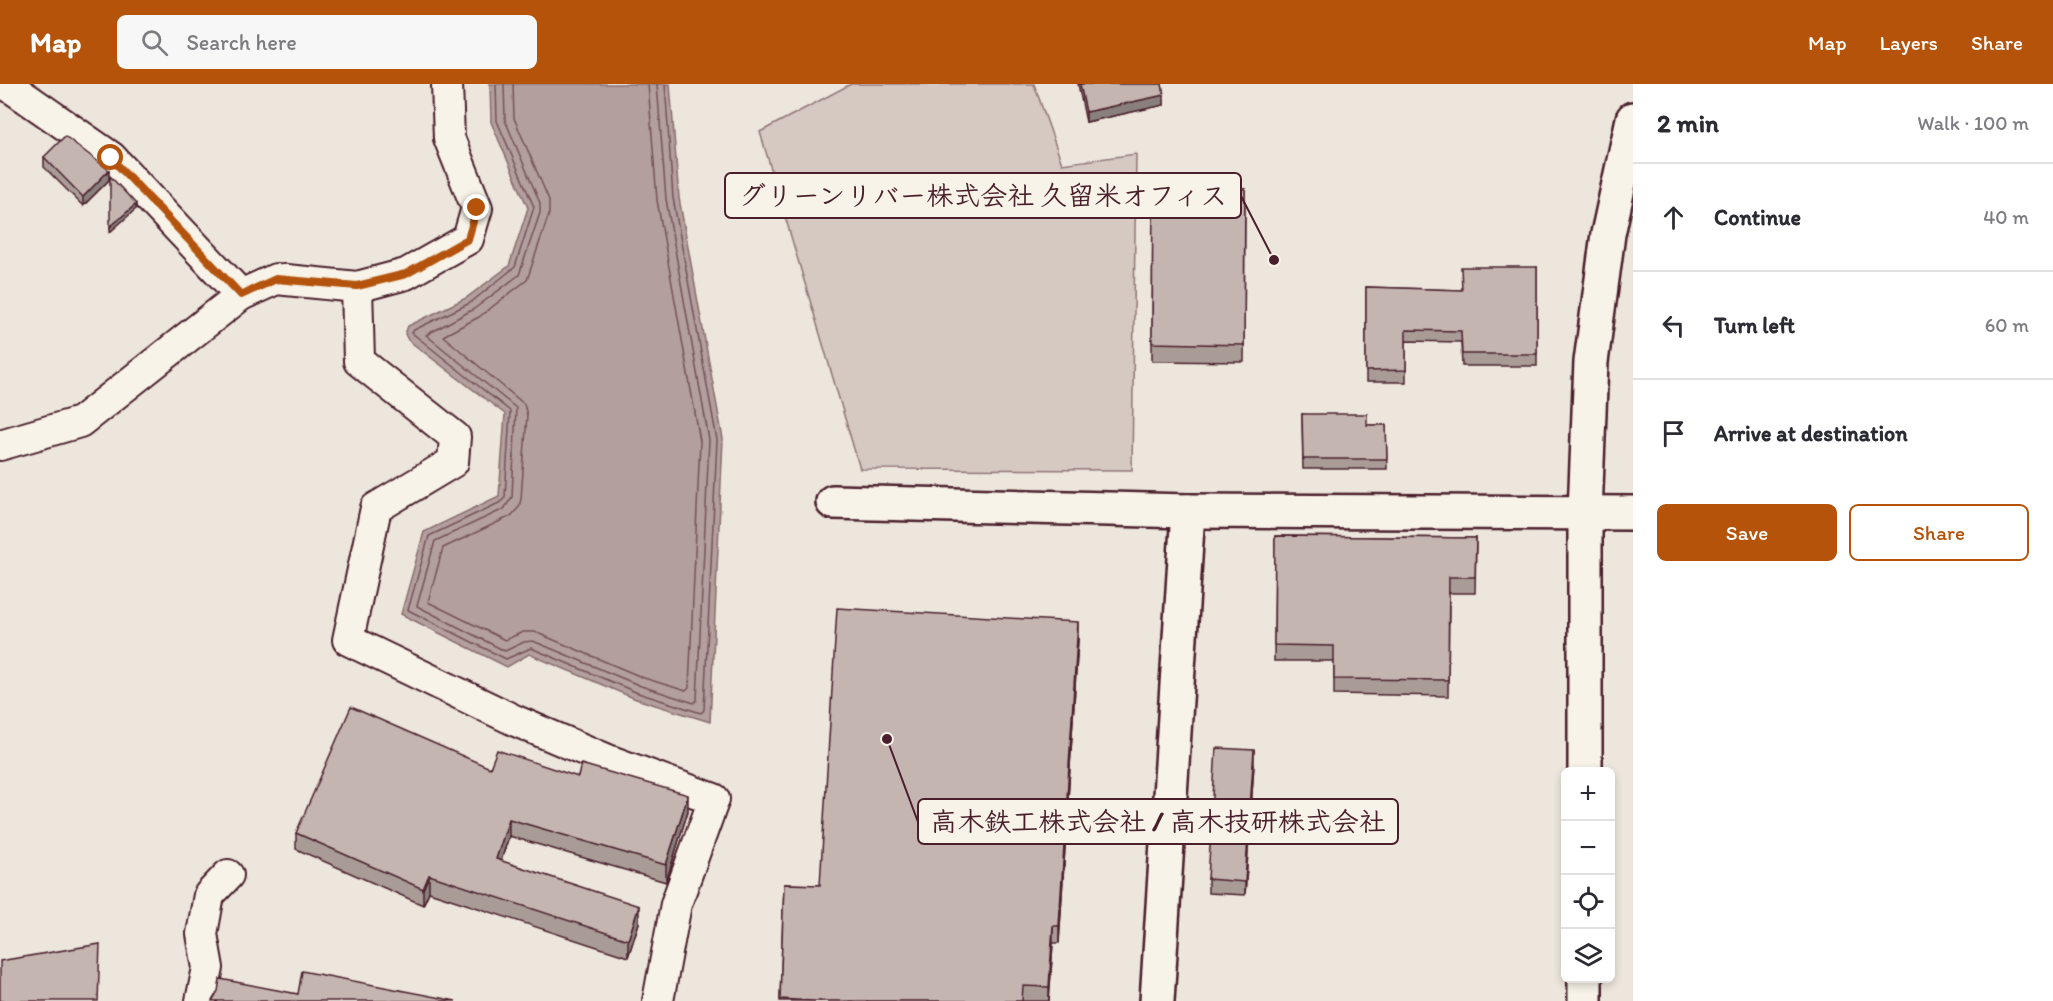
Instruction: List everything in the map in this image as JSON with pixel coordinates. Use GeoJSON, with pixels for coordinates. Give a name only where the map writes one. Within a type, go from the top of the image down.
{"type":"FeatureCollection","features":[{"type":"Feature","properties":{"kind":"street"},"geometry":{"type":"LineString","coordinates":[[6,84],[111,158],[241,295]]}},
{"type":"Feature","properties":{"kind":"street"},"geometry":{"type":"LineString","coordinates":[[0,445],[80,422],[241,295],[276,279],[357,286],[406,274],[468,239],[477,208],[449,138],[447,84]]}},
{"type":"Feature","properties":{"kind":"street"},"geometry":{"type":"LineString","coordinates":[[1585,767],[1585,513],[1591,362],[1608,234],[1633,119]]}},
{"type":"Feature","properties":{"kind":"street"},"geometry":{"type":"LineString","coordinates":[[357,286],[359,360],[455,437],[453,462],[376,508],[348,640],[516,721],[608,760],[714,799],[676,904],[658,1001]]}},
{"type":"Feature","properties":{"kind":"street"},"geometry":{"type":"LineString","coordinates":[[833,502],[1188,511],[1633,513]]}},
{"type":"Feature","properties":{"kind":"street"},"geometry":{"type":"LineString","coordinates":[[1157,1001],[1188,511]]}},
{"type":"Feature","properties":{"kind":"street"},"geometry":{"type":"LineString","coordinates":[[201,1001],[208,968],[202,934],[209,895],[228,875]]}},
{"type":"Feature","properties":{"kind":"street"},"geometry":{"type":"LineString","coordinates":[[1585,983],[1585,1001]]}},
{"type":"Feature","properties":{"kind":"shaded area"},"geometry":{"type":"Polygon","coordinates":[[[851,84],[1034,84],[1062,164],[1136,154],[1132,470],[860,469],[760,132],[851,84]]]}},
{"type":"Feature","properties":{"kind":"water"},"geometry":{"type":"Polygon","coordinates":[[[490,84],[670,84],[679,198],[723,439],[710,722],[636,699],[529,654],[507,667],[401,614],[424,532],[499,496],[505,414],[408,340],[405,334],[408,326],[466,298],[509,266],[528,208],[491,122],[490,84]]]}},
{"type":"Feature","properties":{"kind":"building"},"geometry":{"type":"Polygon","coordinates":[[[1080,84],[1162,84],[1164,95],[1086,112],[1080,84]]]}},
{"type":"Feature","properties":{"kind":"building"},"geometry":{"type":"Polygon","coordinates":[[[65,136],[109,170],[83,197],[44,157],[65,136]]]}},
{"type":"Feature","properties":{"kind":"building"},"geometry":{"type":"Polygon","coordinates":[[[110,176],[136,204],[110,227],[110,176]]]}},
{"type":"Feature","properties":{"kind":"building"},"geometry":{"type":"Polygon","coordinates":[[[1153,187],[1245,189],[1244,345],[1152,343],[1153,187]]]}},
{"type":"Feature","properties":{"kind":"building"},"geometry":{"type":"Polygon","coordinates":[[[1461,267],[1537,267],[1537,354],[1462,354],[1461,331],[1406,330],[1406,370],[1366,371],[1366,287],[1462,290],[1461,267]]]}},
{"type":"Feature","properties":{"kind":"building"},"geometry":{"type":"Polygon","coordinates":[[[1302,414],[1367,414],[1367,425],[1386,425],[1387,459],[1303,459],[1302,414]]]}},
{"type":"Feature","properties":{"kind":"building"},"geometry":{"type":"Polygon","coordinates":[[[1275,536],[1476,538],[1475,577],[1449,577],[1448,680],[1334,679],[1334,646],[1274,645],[1275,536]]]}},
{"type":"Feature","properties":{"kind":"building"},"geometry":{"type":"Polygon","coordinates":[[[837,608],[1078,622],[1059,926],[1053,926],[1049,987],[1023,986],[1022,1001],[780,999],[784,884],[820,885],[837,608]]]}},
{"type":"Feature","properties":{"kind":"building"},"geometry":{"type":"Polygon","coordinates":[[[351,707],[490,768],[497,750],[578,777],[581,764],[688,795],[666,865],[509,819],[496,859],[639,906],[628,940],[429,875],[423,889],[296,833],[351,707]]]}},
{"type":"Feature","properties":{"kind":"building"},"geometry":{"type":"Polygon","coordinates":[[[1216,748],[1254,750],[1245,882],[1208,879],[1216,748]]]}},
{"type":"Feature","properties":{"kind":"building"},"geometry":{"type":"Polygon","coordinates":[[[100,944],[98,1001],[0,1001],[0,961],[100,944]]]}},
{"type":"Feature","properties":{"kind":"building"},"geometry":{"type":"Polygon","coordinates":[[[302,971],[456,1001],[212,1001],[218,991],[220,979],[298,994],[302,971]]]}},
{"type":"Feature","properties":{"kind":"place","name":"グリーンリバー株式会社 久留米オフィス"},"geometry":{"type":"Point","coordinates":[1274,260]}},
{"type":"Feature","properties":{"kind":"place","name":"高木鉄工株式会社 / 高木技研株式会社"},"geometry":{"type":"Point","coordinates":[887,739]}},
{"type":"Feature","properties":{"kind":"route"},"geometry":{"type":"LineString","coordinates":[[111,158],[241,295],[276,279],[357,286],[406,274],[468,239],[477,208]]}}]}
